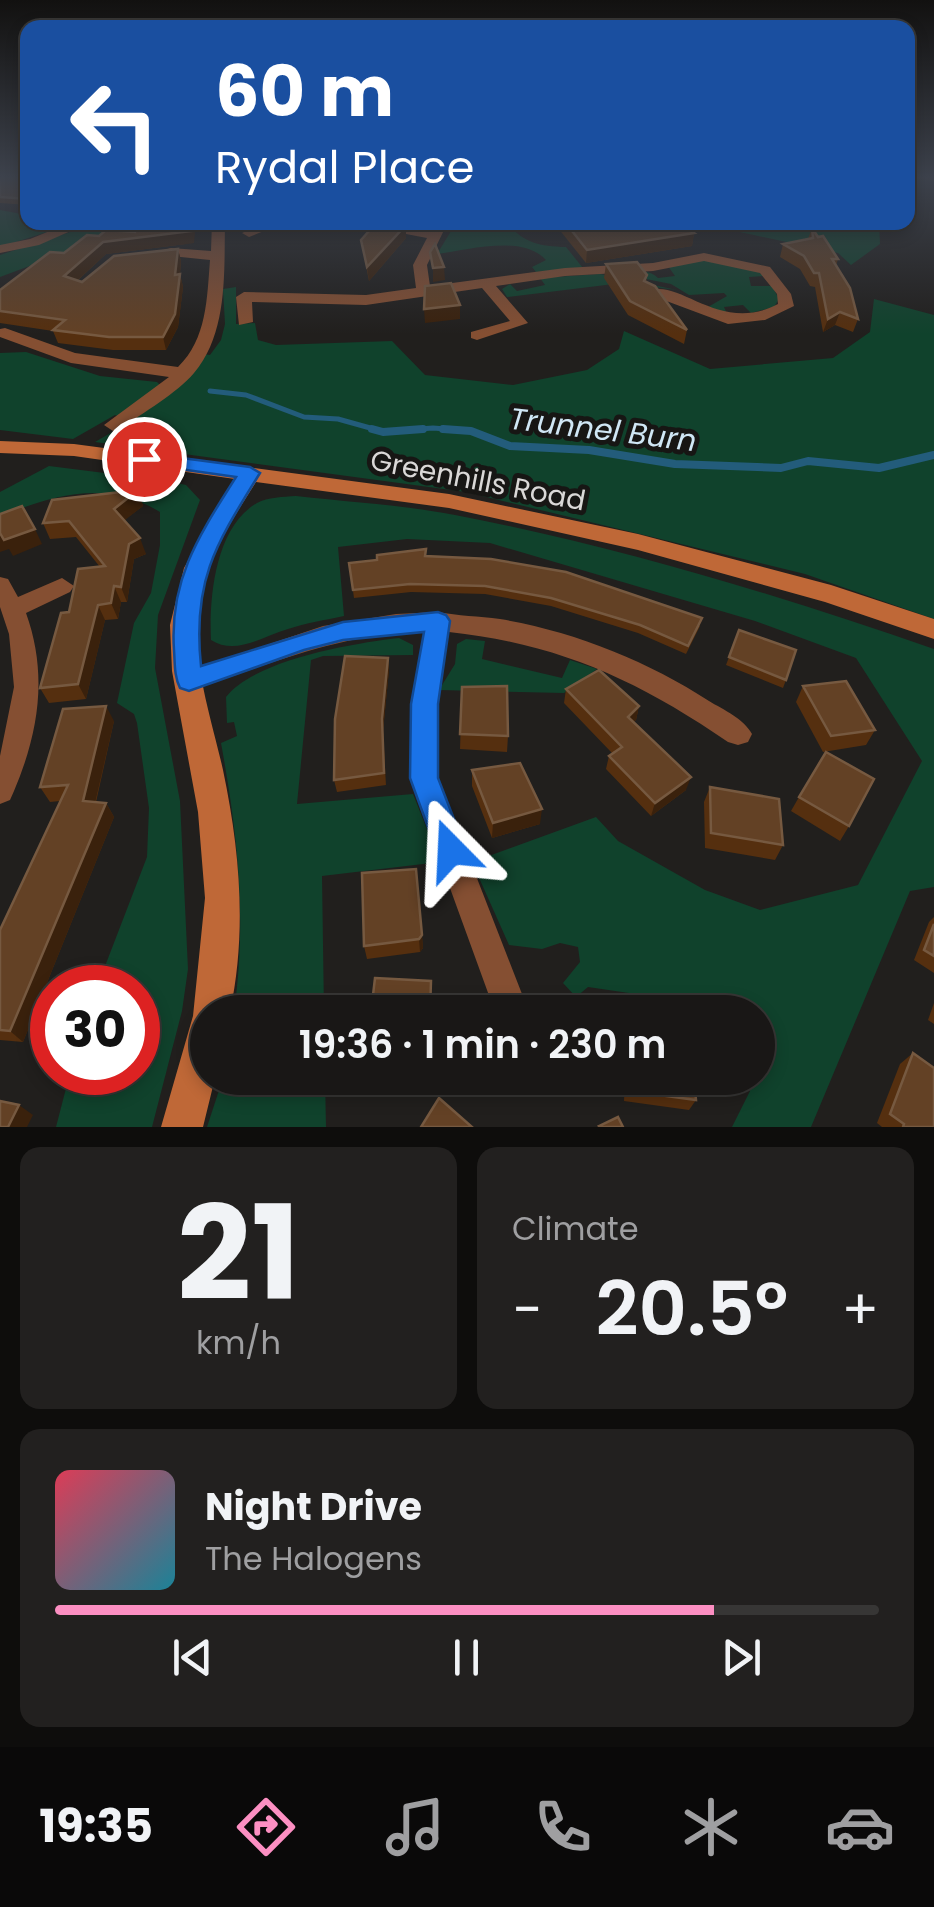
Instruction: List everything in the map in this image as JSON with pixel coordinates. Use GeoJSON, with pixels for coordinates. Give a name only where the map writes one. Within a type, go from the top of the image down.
{"type":"FeatureCollection","features":[{"type":"Feature","properties":{"kind":"street"},"geometry":{"type":"LineString","coordinates":[[0,249],[65,230]]}},
{"type":"Feature","properties":{"kind":"street"},"geometry":{"type":"LineString","coordinates":[[113,425],[186,373],[204,351],[213,322],[219,230]]}},
{"type":"Feature","properties":{"kind":"street"},"geometry":{"type":"LineString","coordinates":[[249,233],[257,230]]}},
{"type":"Feature","properties":{"kind":"street"},"geometry":{"type":"LineString","coordinates":[[425,292],[416,274],[439,230]]}},
{"type":"Feature","properties":{"kind":"street"},"geometry":{"type":"LineString","coordinates":[[132,258],[172,252],[217,256]]}},
{"type":"Feature","properties":{"kind":"street"},"geometry":{"type":"LineString","coordinates":[[244,322],[244,292],[366,300],[715,257],[765,270],[784,294],[786,306],[770,315],[730,319],[710,314],[672,294],[652,293]]}},
{"type":"Feature","properties":{"kind":"street"},"geometry":{"type":"LineString","coordinates":[[477,335],[520,322],[486,284]]}},
{"type":"Feature","properties":{"kind":"street"},"geometry":{"type":"LineString","coordinates":[[693,303],[720,295]]}},
{"type":"Feature","properties":{"kind":"street"},"geometry":{"type":"LineString","coordinates":[[5,333],[32,346],[122,370],[186,373]]}},
{"type":"Feature","properties":{"kind":"street","name":"Greenhills Road"},"geometry":{"type":"LineString","coordinates":[[0,446],[74,450],[449,501],[638,542],[831,594],[934,629]]}},
{"type":"Feature","properties":{"kind":"street"},"geometry":{"type":"LineString","coordinates":[[216,995],[220,978],[221,862],[211,788],[189,681],[186,607],[204,545],[250,473]]}},
{"type":"Feature","properties":{"kind":"street"},"geometry":{"type":"LineString","coordinates":[[0,585],[15,608],[26,650],[28,699],[11,768],[0,791]]}},
{"type":"Feature","properties":{"kind":"street"},"geometry":{"type":"LineString","coordinates":[[15,608],[62,586]]}},
{"type":"Feature","properties":{"kind":"street"},"geometry":{"type":"LineString","coordinates":[[189,681],[343,631],[438,621],[503,626],[567,642],[664,686],[738,734]]}},
{"type":"Feature","properties":{"kind":"street"},"geometry":{"type":"LineString","coordinates":[[438,621],[424,704],[424,778],[506,995]]}},
{"type":"Feature","properties":{"kind":"street"},"geometry":{"type":"LineString","coordinates":[[182,1127],[190,1095]]}},
{"type":"Feature","properties":{"kind":"green space"},"geometry":{"type":"Polygon","coordinates":[[[0,229],[53,230],[0,247],[0,229]]]}},
{"type":"Feature","properties":{"kind":"green space"},"geometry":{"type":"Polygon","coordinates":[[[77,230],[111,230],[0,277],[0,255],[77,230]]]}},
{"type":"Feature","properties":{"kind":"green space"},"geometry":{"type":"Polygon","coordinates":[[[452,230],[515,230],[533,242],[566,247],[583,268],[536,272],[532,267],[546,260],[536,252],[509,246],[437,254],[452,230]]]}},
{"type":"Feature","properties":{"kind":"green space"},"geometry":{"type":"Polygon","coordinates":[[[730,230],[879,230],[880,244],[851,265],[838,253],[730,230]]]}},
{"type":"Feature","properties":{"kind":"green space"},"geometry":{"type":"Polygon","coordinates":[[[708,259],[752,268],[765,276],[749,277],[751,286],[772,286],[779,299],[774,307],[751,313],[743,305],[724,307],[727,314],[708,307],[727,296],[724,293],[689,295],[671,284],[616,273],[638,271],[658,278],[675,276],[668,266],[708,259]]]}},
{"type":"Feature","properties":{"kind":"green space"},"geometry":{"type":"Polygon","coordinates":[[[600,274],[677,290],[622,283],[507,297],[502,289],[510,284],[517,291],[545,285],[540,278],[600,274]]]}},
{"type":"Feature","properties":{"kind":"green space"},"geometry":{"type":"Polygon","coordinates":[[[236,287],[236,324],[255,323],[258,340],[276,345],[392,341],[425,375],[513,385],[587,370],[619,349],[624,331],[710,369],[833,358],[870,332],[874,299],[934,315],[934,619],[805,574],[466,492],[95,442],[131,421],[115,415],[73,439],[0,430],[0,353],[26,352],[100,376],[157,382],[165,390],[202,354],[210,355],[221,340],[225,324],[223,289],[236,287]]]}},
{"type":"Feature","properties":{"kind":"green space"},"geometry":{"type":"Polygon","coordinates":[[[49,466],[186,485],[200,500],[158,615],[155,668],[180,801],[188,969],[182,1011],[152,1127],[56,1127],[64,1095],[160,1095],[160,965],[105,965],[147,857],[149,808],[137,723],[134,714],[117,703],[134,623],[151,593],[160,545],[160,512],[140,502],[100,493],[61,497],[0,516],[0,492],[49,466]]]}},
{"type":"Feature","properties":{"kind":"green space"},"geometry":{"type":"Polygon","coordinates":[[[296,496],[396,506],[516,527],[757,591],[934,649],[934,887],[910,891],[811,1127],[732,1127],[748,1095],[775,1095],[775,995],[642,995],[588,987],[574,995],[563,983],[580,962],[578,947],[560,943],[542,949],[509,945],[472,862],[596,817],[618,841],[705,890],[760,910],[858,885],[922,761],[856,658],[755,621],[490,543],[407,539],[338,547],[344,616],[250,643],[220,644],[211,640],[211,604],[223,546],[243,514],[271,498],[296,496]]]}},
{"type":"Feature","properties":{"kind":"green space"},"geometry":{"type":"Polygon","coordinates":[[[399,638],[413,645],[413,655],[323,656],[311,660],[297,804],[413,794],[440,862],[322,876],[324,995],[236,995],[239,878],[221,743],[237,736],[234,722],[227,723],[226,697],[240,684],[281,663],[399,638]]]}},
{"type":"Feature","properties":{"kind":"green space"},"geometry":{"type":"Polygon","coordinates":[[[466,639],[485,641],[482,659],[562,678],[570,660],[597,669],[564,693],[439,690],[455,664],[457,644],[466,639]]]}},
{"type":"Feature","properties":{"kind":"green space"},"geometry":{"type":"Polygon","coordinates":[[[217,1095],[325,1095],[326,1127],[207,1127],[217,1095]]]}},
{"type":"Feature","properties":{"kind":"building"},"geometry":{"type":"Polygon","coordinates":[[[106,230],[192,230],[103,242],[64,276],[82,282],[114,256],[178,249],[175,275],[180,274],[175,314],[163,337],[109,337],[53,330],[65,320],[0,311],[0,290],[50,252],[64,253],[87,235],[99,236],[106,230]]]}},
{"type":"Feature","properties":{"kind":"building"},"geometry":{"type":"Polygon","coordinates":[[[370,230],[401,230],[367,267],[361,240],[370,230]]]}},
{"type":"Feature","properties":{"kind":"building"},"geometry":{"type":"Polygon","coordinates":[[[571,230],[694,233],[587,250],[571,230]]]}},
{"type":"Feature","properties":{"kind":"building"},"geometry":{"type":"Polygon","coordinates":[[[812,230],[818,237],[823,236],[838,259],[832,259],[850,288],[858,319],[840,312],[828,319],[819,273],[814,273],[804,256],[783,244],[813,238],[812,230]]]}},
{"type":"Feature","properties":{"kind":"building"},"geometry":{"type":"Polygon","coordinates":[[[435,244],[444,267],[433,268],[430,252],[435,244]]]}},
{"type":"Feature","properties":{"kind":"building"},"geometry":{"type":"Polygon","coordinates":[[[637,262],[647,275],[644,281],[655,286],[687,330],[630,301],[606,264],[637,262]]]}},
{"type":"Feature","properties":{"kind":"building"},"geometry":{"type":"Polygon","coordinates":[[[451,283],[460,305],[424,309],[425,286],[451,283]]]}},
{"type":"Feature","properties":{"kind":"building"},"geometry":{"type":"Polygon","coordinates":[[[138,490],[114,509],[140,538],[129,544],[121,587],[114,586],[111,603],[98,605],[78,684],[40,688],[61,613],[69,612],[78,569],[105,566],[69,521],[43,523],[52,500],[138,490]]]}},
{"type":"Feature","properties":{"kind":"building"},"geometry":{"type":"Polygon","coordinates":[[[22,506],[35,529],[4,540],[0,514],[22,506]]]}},
{"type":"Feature","properties":{"kind":"building"},"geometry":{"type":"Polygon","coordinates":[[[426,549],[425,556],[491,559],[566,572],[702,618],[688,646],[640,625],[551,598],[485,586],[410,584],[353,590],[349,563],[426,549]]]}},
{"type":"Feature","properties":{"kind":"building"},"geometry":{"type":"Polygon","coordinates":[[[739,630],[796,650],[786,680],[729,657],[739,630]]]}},
{"type":"Feature","properties":{"kind":"building"},"geometry":{"type":"Polygon","coordinates":[[[345,656],[388,658],[382,719],[384,773],[334,780],[335,719],[345,656]]]}},
{"type":"Feature","properties":{"kind":"building"},"geometry":{"type":"Polygon","coordinates":[[[599,670],[639,706],[628,717],[691,777],[655,803],[609,756],[622,747],[566,689],[599,670]]]}},
{"type":"Feature","properties":{"kind":"building"},"geometry":{"type":"Polygon","coordinates":[[[846,681],[875,730],[831,736],[803,686],[846,681]]]}},
{"type":"Feature","properties":{"kind":"building"},"geometry":{"type":"Polygon","coordinates":[[[507,686],[508,736],[460,734],[462,687],[507,686]]]}},
{"type":"Feature","properties":{"kind":"building"},"geometry":{"type":"Polygon","coordinates":[[[106,706],[83,801],[106,803],[38,965],[30,965],[30,984],[10,1031],[0,1030],[0,930],[68,785],[40,787],[63,709],[106,706]]]}},
{"type":"Feature","properties":{"kind":"building"},"geometry":{"type":"Polygon","coordinates":[[[826,752],[874,779],[849,826],[799,797],[826,752]]]}},
{"type":"Feature","properties":{"kind":"building"},"geometry":{"type":"Polygon","coordinates":[[[520,763],[542,809],[493,823],[472,770],[520,763]]]}},
{"type":"Feature","properties":{"kind":"building"},"geometry":{"type":"Polygon","coordinates":[[[710,787],[779,799],[783,845],[711,833],[710,787]]]}},
{"type":"Feature","properties":{"kind":"building"},"geometry":{"type":"Polygon","coordinates":[[[416,869],[422,935],[419,939],[364,946],[362,873],[416,869]]]}},
{"type":"Feature","properties":{"kind":"building"},"geometry":{"type":"Polygon","coordinates":[[[934,924],[934,956],[924,950],[934,924]]]}},
{"type":"Feature","properties":{"kind":"building"},"geometry":{"type":"Polygon","coordinates":[[[375,978],[431,981],[431,995],[373,995],[375,978]]]}},
{"type":"Feature","properties":{"kind":"building"},"geometry":{"type":"Polygon","coordinates":[[[913,1053],[934,1068],[934,1127],[903,1127],[890,1114],[913,1053]]]}},
{"type":"Feature","properties":{"kind":"building"},"geometry":{"type":"Polygon","coordinates":[[[659,1095],[696,1095],[696,1100],[659,1095]]]}},
{"type":"Feature","properties":{"kind":"building"},"geometry":{"type":"Polygon","coordinates":[[[439,1098],[472,1127],[421,1127],[439,1098]]]}},
{"type":"Feature","properties":{"kind":"building"},"geometry":{"type":"Polygon","coordinates":[[[0,1101],[19,1105],[8,1127],[0,1127],[0,1101]]]}},
{"type":"Feature","properties":{"kind":"building"},"geometry":{"type":"Polygon","coordinates":[[[618,1117],[623,1127],[599,1126],[618,1117]]]}},
{"type":"Feature","properties":{"kind":"waterway","name":"Trunnel Burn"},"geometry":{"type":"LineString","coordinates":[[210,391],[246,395],[304,417],[338,419],[381,431]]}},
{"type":"Feature","properties":{"kind":"waterway","name":"Trunnel Burn"},"geometry":{"type":"LineString","coordinates":[[372,429],[423,429]]}},
{"type":"Feature","properties":{"kind":"waterway","name":"Trunnel Burn"},"geometry":{"type":"LineString","coordinates":[[443,429],[471,431],[510,446],[589,450],[675,464],[781,468],[808,461],[879,468],[934,455]]}},
{"type":"Feature","properties":{"kind":"waterway","name":"Trunnel Burn"},"geometry":{"type":"LineString","coordinates":[[391,431],[472,431]]}},
{"type":"Feature","properties":{"kind":"route"},"geometry":{"type":"LineString","coordinates":[[144,459],[250,473],[204,545],[190,586],[185,632],[189,681],[343,631],[438,621],[424,704],[424,778],[451,850]]}}]}
